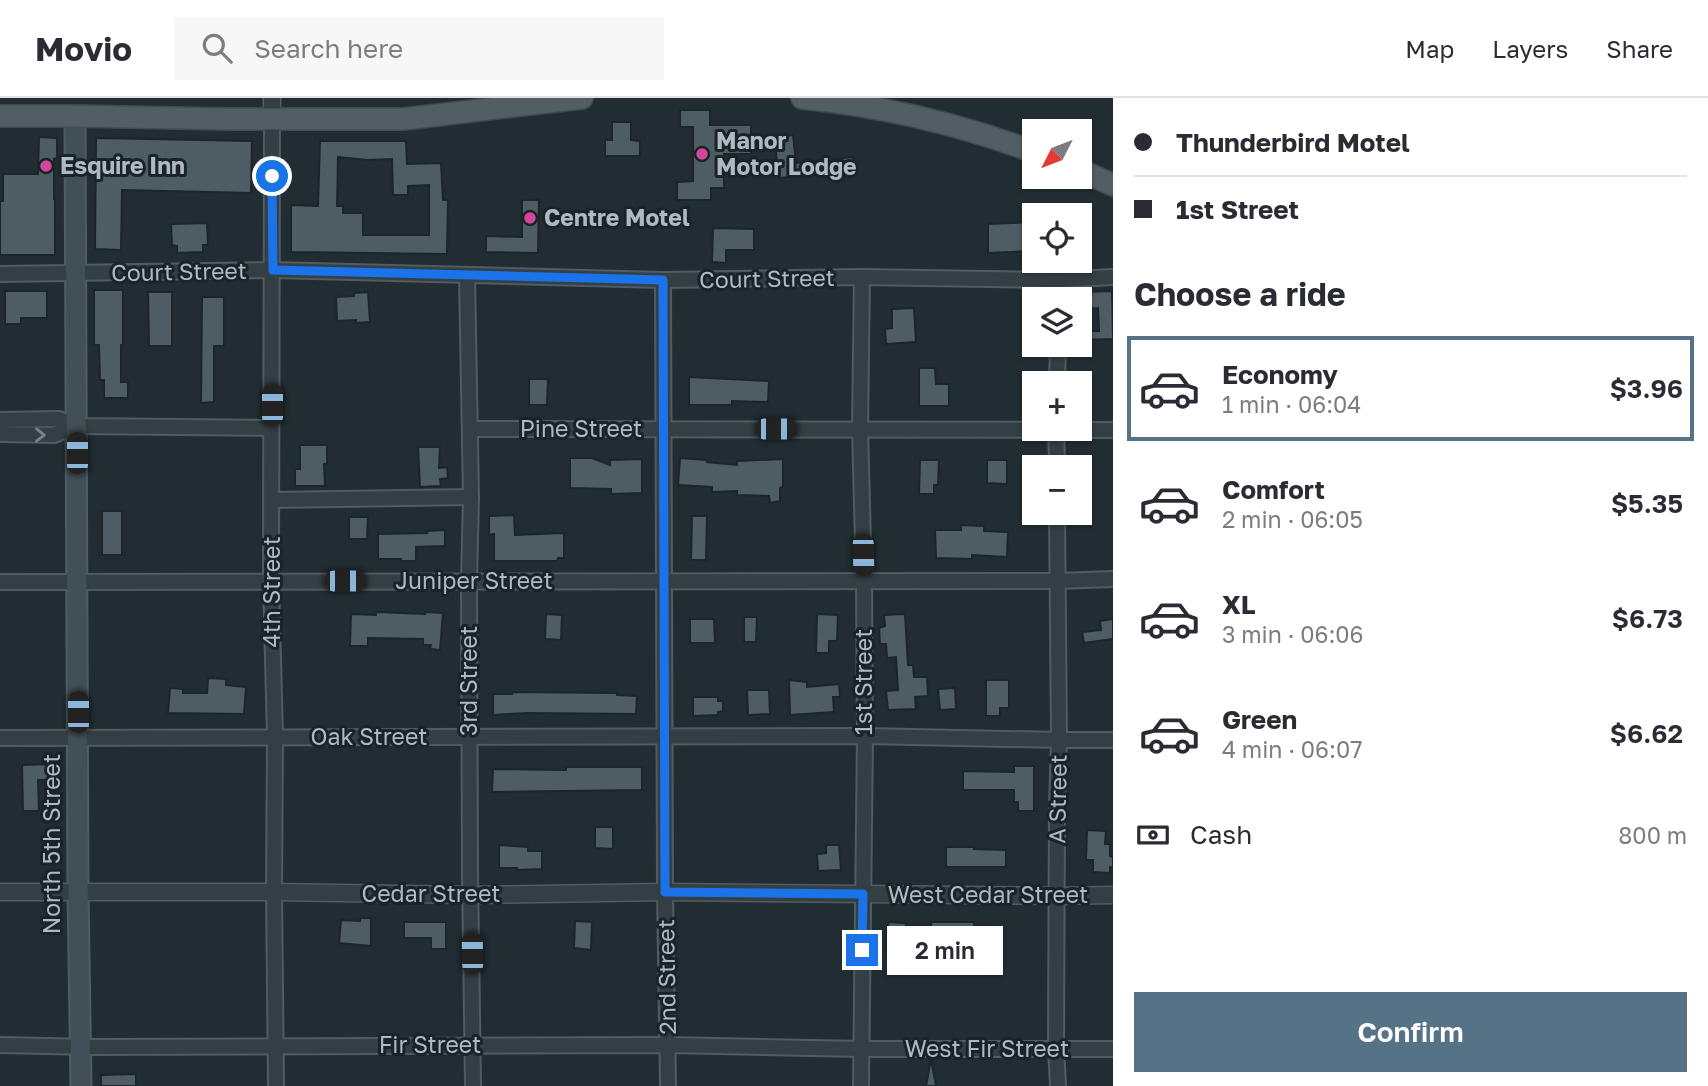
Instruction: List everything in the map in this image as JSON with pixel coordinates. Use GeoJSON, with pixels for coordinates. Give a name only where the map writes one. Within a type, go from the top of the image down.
{"type":"FeatureCollection","features":[{"type":"Feature","properties":{"kind":"main road"},"geometry":{"type":"LineString","coordinates":[[0,116],[75,107],[272,109],[404,119],[469,104],[582,98]]}},
{"type":"Feature","properties":{"kind":"main road"},"geometry":{"type":"LineString","coordinates":[[802,98],[879,108],[1022,148]]}},
{"type":"Feature","properties":{"kind":"main road","name":"North 5th Street"},"geometry":{"type":"LineString","coordinates":[[75,107],[81,1086]]}},
{"type":"Feature","properties":{"kind":"main road"},"geometry":{"type":"LineString","coordinates":[[1092,175],[1113,185]]}},
{"type":"Feature","properties":{"kind":"street","name":"4th Street"},"geometry":{"type":"LineString","coordinates":[[272,109],[271,581],[275,737],[276,1086]]}},
{"type":"Feature","properties":{"kind":"street","name":"Court Street"},"geometry":{"type":"LineString","coordinates":[[0,274],[273,270],[663,280],[862,277],[1056,280],[1113,277]]}},
{"type":"Feature","properties":{"kind":"street","name":"3rd Street"},"geometry":{"type":"LineString","coordinates":[[467,276],[474,1086]]}},
{"type":"Feature","properties":{"kind":"street","name":"1st Street"},"geometry":{"type":"LineString","coordinates":[[861,1086],[865,736],[860,429],[862,277]]}},
{"type":"Feature","properties":{"kind":"street","name":"2nd Street"},"geometry":{"type":"LineString","coordinates":[[663,280],[668,1086]]}},
{"type":"Feature","properties":{"kind":"street"},"geometry":{"type":"LineString","coordinates":[[1056,280],[1056,287]]}},
{"type":"Feature","properties":{"kind":"street"},"geometry":{"type":"LineString","coordinates":[[0,420],[59,419],[77,426],[271,428]]}},
{"type":"Feature","properties":{"kind":"street"},"geometry":{"type":"LineString","coordinates":[[0,434],[54,435],[77,426]]}},
{"type":"Feature","properties":{"kind":"street","name":"Pine Street"},"geometry":{"type":"LineString","coordinates":[[470,429],[1022,429]]}},
{"type":"Feature","properties":{"kind":"street","name":"Pine Street"},"geometry":{"type":"LineString","coordinates":[[1092,430],[1113,430]]}},
{"type":"Feature","properties":{"kind":"street"},"geometry":{"type":"LineString","coordinates":[[272,500],[471,496]]}},
{"type":"Feature","properties":{"kind":"street","name":"A Street"},"geometry":{"type":"LineString","coordinates":[[1057,525],[1058,1086]]}},
{"type":"Feature","properties":{"kind":"street","name":"Juniper Street"},"geometry":{"type":"LineString","coordinates":[[0,582],[1113,579]]}},
{"type":"Feature","properties":{"kind":"street","name":"Oak Street"},"geometry":{"type":"LineString","coordinates":[[0,738],[865,736],[1113,740]]}},
{"type":"Feature","properties":{"kind":"street","name":"Cedar Street"},"geometry":{"type":"LineString","coordinates":[[0,892],[863,894]]}},
{"type":"Feature","properties":{"kind":"street","name":"West Cedar Street"},"geometry":{"type":"LineString","coordinates":[[863,894],[1113,895]]}},
{"type":"Feature","properties":{"kind":"street","name":"Fir Street"},"geometry":{"type":"LineString","coordinates":[[0,1045],[668,1045],[860,1049]]}},
{"type":"Feature","properties":{"kind":"street","name":"West Fir Street"},"geometry":{"type":"LineString","coordinates":[[860,1049],[1113,1049]]}},
{"type":"Feature","properties":{"kind":"building"},"geometry":{"type":"Polygon","coordinates":[[[680,110],[710,110],[710,125],[751,125],[751,154],[724,154],[724,188],[711,188],[711,200],[677,200],[677,182],[693,181],[693,127],[680,127],[680,110]]]}},
{"type":"Feature","properties":{"kind":"building"},"geometry":{"type":"Polygon","coordinates":[[[612,122],[631,122],[631,140],[640,141],[640,156],[605,156],[605,140],[612,140],[612,122]]]}},
{"type":"Feature","properties":{"kind":"building"},"geometry":{"type":"Polygon","coordinates":[[[793,135],[796,163],[853,157],[855,170],[779,178],[774,137],[793,135]]]}},
{"type":"Feature","properties":{"kind":"building"},"geometry":{"type":"Polygon","coordinates":[[[39,137],[57,138],[57,158],[54,159],[55,255],[0,255],[3,174],[38,174],[39,137]]]}},
{"type":"Feature","properties":{"kind":"building"},"geometry":{"type":"Polygon","coordinates":[[[96,138],[252,141],[251,193],[122,190],[121,250],[95,249],[96,138]]]}},
{"type":"Feature","properties":{"kind":"building"},"geometry":{"type":"Polygon","coordinates":[[[320,141],[406,141],[407,164],[441,163],[443,200],[448,200],[447,254],[291,252],[291,205],[318,206],[320,141]],[[338,157],[337,206],[343,206],[343,213],[363,213],[363,235],[429,235],[429,185],[408,186],[408,195],[393,195],[392,159],[338,157]]]}},
{"type":"Feature","properties":{"kind":"building","name":"Centre Motel"},"geometry":{"type":"Polygon","coordinates":[[[522,200],[539,200],[538,253],[486,252],[486,236],[522,237],[522,200]]]}},
{"type":"Feature","properties":{"kind":"building"},"geometry":{"type":"Polygon","coordinates":[[[1022,222],[1022,251],[988,253],[988,224],[1022,222]]]}},
{"type":"Feature","properties":{"kind":"building"},"geometry":{"type":"Polygon","coordinates":[[[207,223],[208,245],[203,245],[203,252],[177,253],[177,246],[172,245],[171,224],[207,223]]]}},
{"type":"Feature","properties":{"kind":"building"},"geometry":{"type":"Polygon","coordinates":[[[713,228],[754,229],[754,250],[726,250],[726,263],[712,262],[713,228]]]}},
{"type":"Feature","properties":{"kind":"building"},"geometry":{"type":"Polygon","coordinates":[[[94,290],[123,290],[121,382],[128,382],[128,398],[104,398],[104,380],[100,380],[99,345],[94,345],[94,290]]]}},
{"type":"Feature","properties":{"kind":"building"},"geometry":{"type":"Polygon","coordinates":[[[5,291],[47,291],[47,318],[21,318],[21,324],[5,324],[5,291]]]}},
{"type":"Feature","properties":{"kind":"building"},"geometry":{"type":"Polygon","coordinates":[[[1112,291],[1113,339],[1092,340],[1092,331],[1099,331],[1098,308],[1092,308],[1092,292],[1112,291]]]}},
{"type":"Feature","properties":{"kind":"building"},"geometry":{"type":"Polygon","coordinates":[[[148,292],[172,292],[172,346],[149,346],[148,292]]]}},
{"type":"Feature","properties":{"kind":"building"},"geometry":{"type":"Polygon","coordinates":[[[368,292],[370,322],[337,321],[336,297],[368,292]]]}},
{"type":"Feature","properties":{"kind":"building"},"geometry":{"type":"Polygon","coordinates":[[[202,297],[224,297],[224,346],[214,346],[214,402],[201,403],[202,297]]]}},
{"type":"Feature","properties":{"kind":"building"},"geometry":{"type":"Polygon","coordinates":[[[914,308],[916,342],[886,344],[885,329],[892,328],[892,309],[914,308]]]}},
{"type":"Feature","properties":{"kind":"building"},"geometry":{"type":"Polygon","coordinates":[[[919,368],[935,368],[936,384],[949,384],[949,406],[919,406],[919,368]]]}},
{"type":"Feature","properties":{"kind":"building"},"geometry":{"type":"Polygon","coordinates":[[[689,377],[769,381],[768,402],[732,401],[732,405],[689,405],[689,377]]]}},
{"type":"Feature","properties":{"kind":"building"},"geometry":{"type":"Polygon","coordinates":[[[529,379],[548,379],[547,405],[529,405],[529,379]]]}},
{"type":"Feature","properties":{"kind":"building"},"geometry":{"type":"Polygon","coordinates":[[[300,445],[327,445],[325,486],[295,486],[295,469],[300,469],[300,445]]]}},
{"type":"Feature","properties":{"kind":"building"},"geometry":{"type":"Polygon","coordinates":[[[418,447],[440,447],[439,468],[447,467],[448,478],[440,479],[441,486],[420,487],[418,447]]]}},
{"type":"Feature","properties":{"kind":"building"},"geometry":{"type":"Polygon","coordinates":[[[570,458],[592,458],[610,465],[610,460],[642,459],[642,493],[611,494],[611,489],[570,488],[570,458]]]}},
{"type":"Feature","properties":{"kind":"building"},"geometry":{"type":"Polygon","coordinates":[[[680,458],[737,465],[737,461],[783,459],[780,501],[770,503],[769,496],[737,495],[737,491],[712,492],[712,487],[678,485],[680,458]]]}},
{"type":"Feature","properties":{"kind":"building"},"geometry":{"type":"Polygon","coordinates":[[[920,460],[939,460],[938,485],[934,485],[934,494],[919,494],[920,460]]]}},
{"type":"Feature","properties":{"kind":"building"},"geometry":{"type":"Polygon","coordinates":[[[987,460],[1007,460],[1007,484],[987,483],[987,460]]]}},
{"type":"Feature","properties":{"kind":"building"},"geometry":{"type":"Polygon","coordinates":[[[102,511],[122,511],[122,555],[102,555],[102,511]]]}},
{"type":"Feature","properties":{"kind":"building"},"geometry":{"type":"Polygon","coordinates":[[[514,515],[515,535],[564,533],[564,558],[558,558],[557,561],[494,561],[494,534],[489,535],[489,516],[514,515]]]}},
{"type":"Feature","properties":{"kind":"building"},"geometry":{"type":"Polygon","coordinates":[[[692,516],[707,516],[706,560],[691,560],[692,516]]]}},
{"type":"Feature","properties":{"kind":"building"},"geometry":{"type":"Polygon","coordinates":[[[349,517],[368,517],[367,539],[349,539],[349,517]]]}},
{"type":"Feature","properties":{"kind":"building"},"geometry":{"type":"Polygon","coordinates":[[[961,525],[984,526],[984,531],[1008,532],[1007,557],[972,555],[972,559],[936,558],[935,530],[961,530],[961,525]]]}},
{"type":"Feature","properties":{"kind":"building"},"geometry":{"type":"Polygon","coordinates":[[[445,530],[445,546],[416,547],[416,561],[378,559],[378,534],[445,530]]]}},
{"type":"Feature","properties":{"kind":"building"},"geometry":{"type":"Polygon","coordinates":[[[376,612],[443,613],[440,650],[430,649],[431,645],[423,645],[423,639],[368,638],[368,646],[350,646],[351,614],[376,615],[376,612]]]}},
{"type":"Feature","properties":{"kind":"building"},"geometry":{"type":"Polygon","coordinates":[[[546,614],[562,615],[561,640],[545,639],[546,614]]]}},
{"type":"Feature","properties":{"kind":"building"},"geometry":{"type":"Polygon","coordinates":[[[817,614],[838,615],[837,641],[829,641],[829,653],[816,653],[817,614]]]}},
{"type":"Feature","properties":{"kind":"building"},"geometry":{"type":"Polygon","coordinates":[[[905,614],[908,665],[913,665],[914,677],[927,677],[928,696],[915,697],[916,709],[888,710],[886,691],[898,690],[896,657],[887,658],[886,644],[880,644],[879,628],[885,626],[884,615],[905,614]]]}},
{"type":"Feature","properties":{"kind":"building"},"geometry":{"type":"Polygon","coordinates":[[[744,617],[757,617],[756,642],[744,642],[744,617]]]}},
{"type":"Feature","properties":{"kind":"building"},"geometry":{"type":"Polygon","coordinates":[[[690,619],[714,619],[715,643],[690,643],[690,619]]]}},
{"type":"Feature","properties":{"kind":"building"},"geometry":{"type":"Polygon","coordinates":[[[1113,619],[1113,639],[1084,643],[1082,632],[1101,630],[1100,621],[1113,619]]]}},
{"type":"Feature","properties":{"kind":"building"},"geometry":{"type":"Polygon","coordinates":[[[208,678],[226,679],[226,685],[246,687],[244,714],[168,713],[170,688],[183,689],[183,693],[207,693],[208,678]]]}},
{"type":"Feature","properties":{"kind":"building"},"geometry":{"type":"Polygon","coordinates":[[[789,680],[807,682],[807,687],[839,684],[840,697],[833,697],[834,712],[790,715],[789,680]]]}},
{"type":"Feature","properties":{"kind":"building"},"geometry":{"type":"Polygon","coordinates":[[[986,680],[1009,680],[1009,708],[1000,708],[1000,716],[986,716],[986,680]]]}},
{"type":"Feature","properties":{"kind":"building"},"geometry":{"type":"Polygon","coordinates":[[[955,688],[956,709],[940,710],[938,689],[955,688]]]}},
{"type":"Feature","properties":{"kind":"building"},"geometry":{"type":"Polygon","coordinates":[[[747,690],[769,690],[770,714],[748,715],[747,690]]]}},
{"type":"Feature","properties":{"kind":"building"},"geometry":{"type":"Polygon","coordinates":[[[617,693],[637,696],[636,714],[493,715],[493,694],[617,693]]]}},
{"type":"Feature","properties":{"kind":"building"},"geometry":{"type":"Polygon","coordinates":[[[693,697],[718,697],[718,701],[723,701],[723,711],[718,712],[718,715],[693,716],[693,697]]]}},
{"type":"Feature","properties":{"kind":"building"},"geometry":{"type":"Polygon","coordinates":[[[56,764],[57,780],[38,780],[39,811],[23,811],[22,765],[56,764]]]}},
{"type":"Feature","properties":{"kind":"building"},"geometry":{"type":"Polygon","coordinates":[[[1014,766],[1034,766],[1034,811],[1018,811],[1018,802],[1014,802],[1014,790],[963,790],[963,771],[1014,772],[1014,766]]]}},
{"type":"Feature","properties":{"kind":"building"},"geometry":{"type":"Polygon","coordinates":[[[566,767],[642,767],[642,790],[492,792],[493,769],[566,770],[566,767]]]}},
{"type":"Feature","properties":{"kind":"building"},"geometry":{"type":"Polygon","coordinates":[[[595,827],[613,827],[613,849],[595,848],[595,827]]]}},
{"type":"Feature","properties":{"kind":"building"},"geometry":{"type":"Polygon","coordinates":[[[1087,830],[1106,831],[1105,844],[1110,844],[1110,856],[1113,857],[1110,873],[1093,872],[1093,860],[1086,860],[1087,830]]]}},
{"type":"Feature","properties":{"kind":"building"},"geometry":{"type":"Polygon","coordinates":[[[499,845],[542,851],[542,869],[499,868],[499,845]]]}},
{"type":"Feature","properties":{"kind":"building"},"geometry":{"type":"Polygon","coordinates":[[[826,845],[839,845],[841,870],[818,871],[817,854],[826,853],[826,845]]]}},
{"type":"Feature","properties":{"kind":"building"},"geometry":{"type":"Polygon","coordinates":[[[946,847],[1006,850],[1006,867],[946,867],[946,847]]]}},
{"type":"Feature","properties":{"kind":"building"},"geometry":{"type":"Polygon","coordinates":[[[360,918],[371,918],[371,946],[339,943],[341,920],[360,921],[360,918]]]}},
{"type":"Feature","properties":{"kind":"building"},"geometry":{"type":"Polygon","coordinates":[[[575,921],[592,922],[591,950],[574,948],[575,921]]]}},
{"type":"Feature","properties":{"kind":"building"},"geometry":{"type":"Polygon","coordinates":[[[404,922],[446,922],[446,949],[431,949],[431,938],[404,938],[404,922]]]}},
{"type":"Feature","properties":{"kind":"building"},"geometry":{"type":"Polygon","coordinates":[[[888,922],[906,923],[906,940],[910,940],[910,954],[887,953],[888,922]]]}},
{"type":"Feature","properties":{"kind":"building"},"geometry":{"type":"Polygon","coordinates":[[[931,922],[974,922],[974,944],[931,943],[931,922]]]}},
{"type":"Feature","properties":{"kind":"building"},"geometry":{"type":"Polygon","coordinates":[[[931,1059],[936,1086],[926,1086],[931,1059]]]}},
{"type":"Feature","properties":{"kind":"building"},"geometry":{"type":"Polygon","coordinates":[[[136,1074],[136,1086],[101,1086],[101,1075],[136,1074]]]}},
{"type":"Feature","properties":{"kind":"place","name":"Manor Motor Lodge"},"geometry":{"type":"Point","coordinates":[702,154]}},
{"type":"Feature","properties":{"kind":"place","name":"Esquire Inn"},"geometry":{"type":"Point","coordinates":[46,166]}},
{"type":"Feature","properties":{"kind":"place","name":"Centre Motel"},"geometry":{"type":"Point","coordinates":[530,218]}},
{"type":"Feature","properties":{"kind":"route"},"geometry":{"type":"LineString","coordinates":[[272,176],[273,270],[663,280],[665,892],[863,894],[862,950]]}}]}
